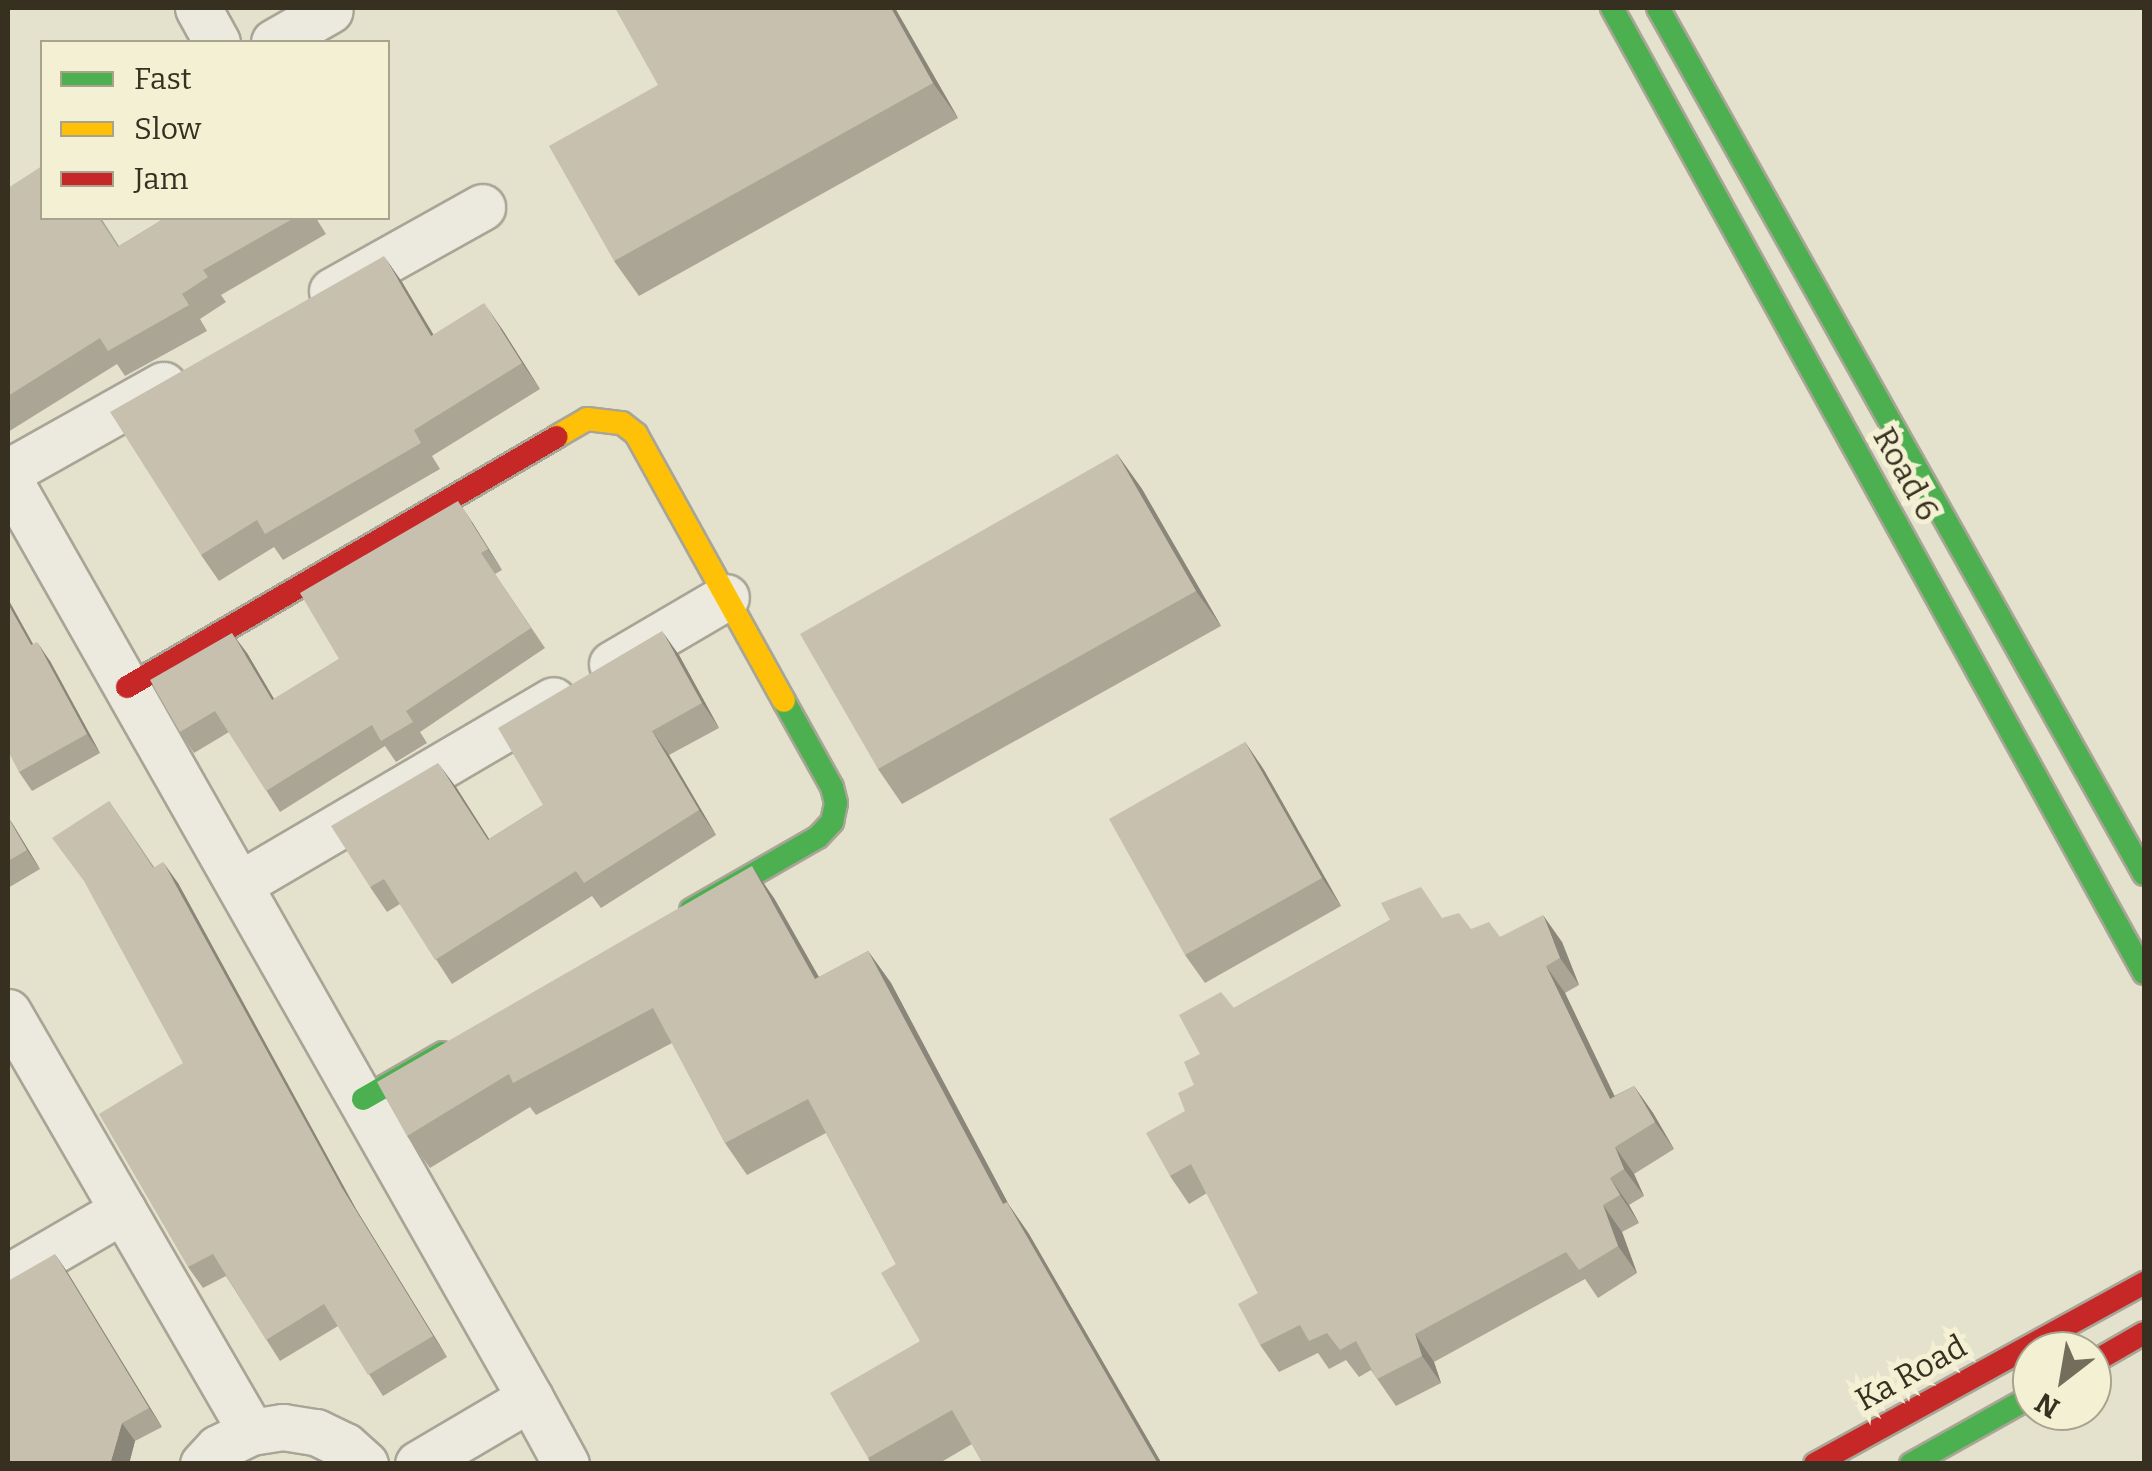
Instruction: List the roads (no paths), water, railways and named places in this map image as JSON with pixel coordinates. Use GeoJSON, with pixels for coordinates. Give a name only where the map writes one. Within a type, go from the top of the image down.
{"type":"FeatureCollection","features":[{"type":"Feature","properties":{"kind":"street"},"geometry":{"type":"LineString","coordinates":[[198,8],[216,40]]}},
{"type":"Feature","properties":{"kind":"street","name":"Road 6"},"geometry":{"type":"LineString","coordinates":[[1612,8],[2144,973]]}},
{"type":"Feature","properties":{"kind":"street","name":"Road 6"},"geometry":{"type":"LineString","coordinates":[[1658,8],[2144,874]]}},
{"type":"Feature","properties":{"kind":"street"},"geometry":{"type":"LineString","coordinates":[[278,40],[330,10]]}},
{"type":"Feature","properties":{"kind":"street"},"geometry":{"type":"LineString","coordinates":[[295,312],[482,207]]}},
{"type":"Feature","properties":{"kind":"street"},"geometry":{"type":"LineString","coordinates":[[194,368],[8,475],[363,1098],[566,1464]]}},
{"type":"Feature","properties":{"kind":"street"},"geometry":{"type":"LineString","coordinates":[[128,687],[587,419],[622,423],[636,434],[832,787],[836,803],[832,822],[818,837],[666,924]]}},
{"type":"Feature","properties":{"kind":"street"},"geometry":{"type":"LineString","coordinates":[[240,884],[726,597]]}},
{"type":"Feature","properties":{"kind":"street"},"geometry":{"type":"LineString","coordinates":[[8,1012],[251,1432]]}},
{"type":"Feature","properties":{"kind":"street"},"geometry":{"type":"LineString","coordinates":[[363,1098],[464,1040]]}},
{"type":"Feature","properties":{"kind":"street"},"geometry":{"type":"LineString","coordinates":[[8,1277],[123,1210]]}},
{"type":"Feature","properties":{"kind":"street","name":"Ka Road"},"geometry":{"type":"LineString","coordinates":[[1814,1464],[2144,1283]]}},
{"type":"Feature","properties":{"kind":"street"},"geometry":{"type":"LineString","coordinates":[[2112,1352],[2144,1334]]}},
{"type":"Feature","properties":{"kind":"street"},"geometry":{"type":"LineString","coordinates":[[418,1464],[530,1398]]}},
{"type":"Feature","properties":{"kind":"street"},"geometry":{"type":"LineString","coordinates":[[1911,1464],[2012,1407]]}},
{"type":"Feature","properties":{"kind":"street"},"geometry":{"type":"LineString","coordinates":[[204,1464],[218,1448],[251,1432],[283,1428],[316,1432],[346,1446],[365,1464]]}}]}
